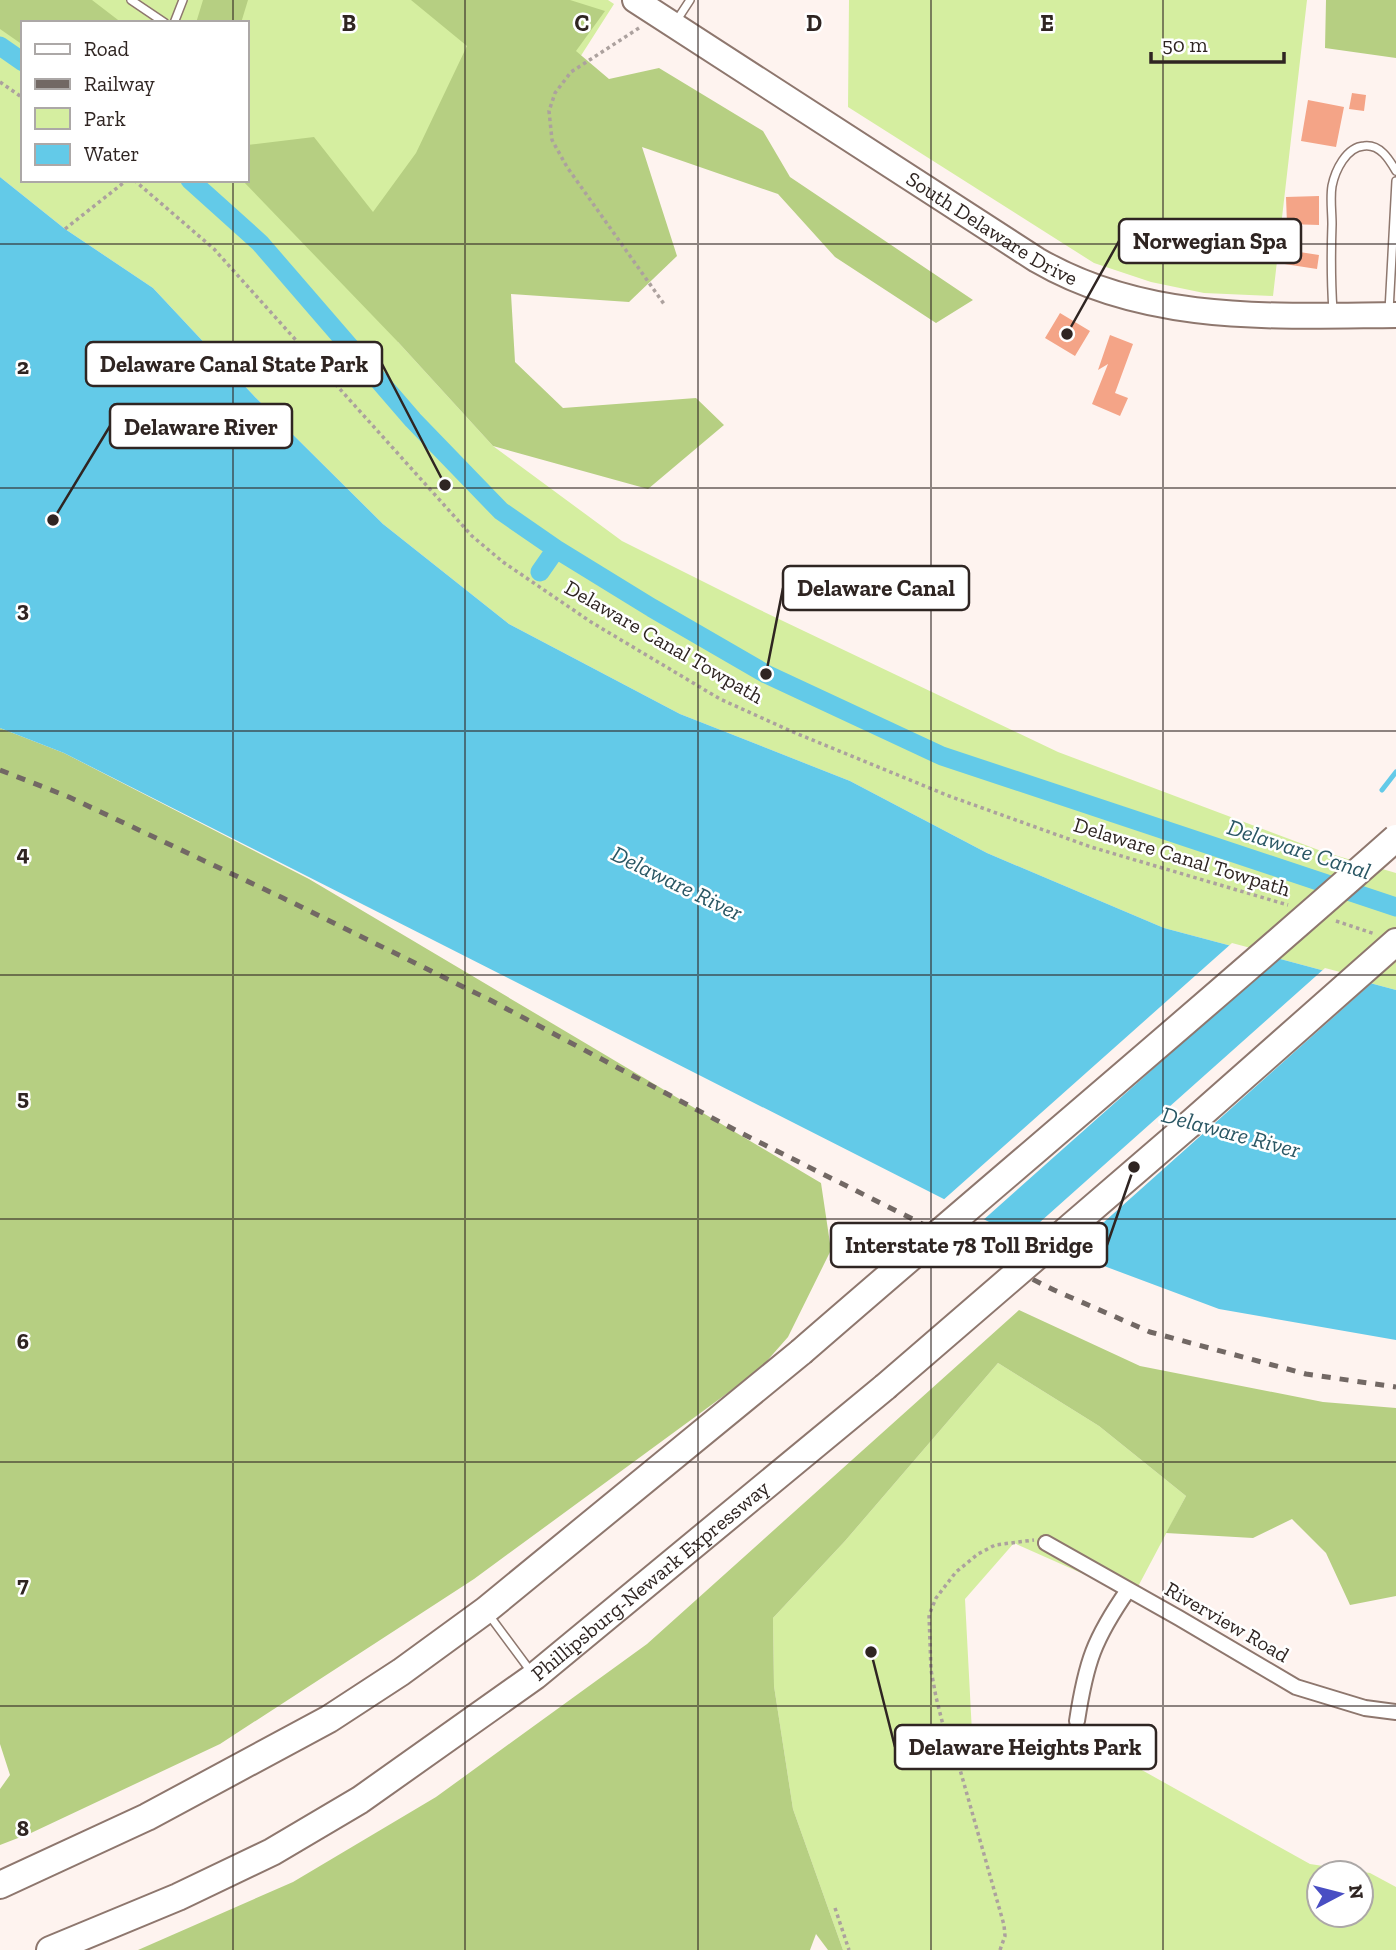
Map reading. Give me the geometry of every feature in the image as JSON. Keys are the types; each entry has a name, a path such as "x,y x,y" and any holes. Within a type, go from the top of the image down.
{"highway":[{"name":"South Delaware Drive","path":"635,0 1037,260 1082,283 1122,297 1193,311 1264,316 1393,315"},
{"path":"0,1885 148,1817 329,1719 401,1672 486,1610 801,1352 1278,943 1396,838"},
{"name":"Phillipsburg-Newark Expressway","path":"50,1950 178,1897 272,1852 360,1800 535,1676 885,1387 1190,1124 1390,939"}],"street":[{"name":"Riverview Road","path":"1046,1544 1296,1687 1365,1708 1396,1712"},
{"path":"1077,1721 1088,1660 1106,1621 1128,1590"}],"lane":[{"path":"131,0 162,21"},
{"path":"175,21 183,0"},
{"path":"666,20 690,0"},
{"path":"1333,316 1332,186 1339,167 1349,152 1363,145 1377,148 1389,158 1396,171"},
{"path":"1393,315 1396,181"},
{"path":"486,1610 535,1676"}],"path":[{"path":"664,304 567,167 552,140 548,111 555,93 571,72 666,20"},
{"path":"0,82 21,97"},
{"path":"65,229 124,182"},
{"name":"Delaware Canal Towpath","path":"136,182 214,249 472,536 503,562 592,622 720,699 949,796 1091,847 1296,908"},
{"path":"1333,920 1390,939"},
{"path":"1000,1950 1005,1936 1004,1925 971,1807 936,1697 931,1670 929,1615 936,1598 956,1572 978,1554 995,1545 1024,1540 1038,1540 1046,1544"},
{"path":"835,1908 849,1950"}],"green space":[{"path":"0,0 608,0 614,4 398,342 493,446 622,541 1058,752 1324,852 1396,873 1396,990 1164,928 987,853 850,781 680,714 509,624 383,524 255,397 153,288 65,229 0,177"},
{"path":"0,0 92,0 119,21 21,21 21,44 0,29"},
{"path":"203,0 248,0 242,21 197,21"},
{"path":"411,0 570,0 605,11 576,51 609,79 659,68 763,131 790,177 973,300 936,323 835,257 778,194 642,147 677,256 629,302 511,294 515,362 563,408 696,398 724,425 648,489 493,446 398,342 244,182 248,182 248,145 314,137 373,212 416,153 467,46"},
{"path":"849,0 1307,0 1273,296 1204,293 1151,282 1094,263 848,107"},
{"path":"1326,0 1396,0 1396,58 1325,48"},
{"path":"0,728 64,753 309,879 821,1183 831,1250 788,1337 759,1370 474,1579 220,1744 0,1845 0,1789 10,1775 0,1744"},
{"path":"1019,1310 1140,1366 1323,1402 1396,1408 1396,1596 1350,1605 1326,1553 1292,1519 1253,1538 1166,1533 1186,1496 1099,1426 998,1363 845,1541 773,1618 774,1686 793,1809 843,1950 828,1950 816,1934 810,1950 138,1950 293,1882 436,1797 647,1644"},
{"path":"998,1363 1099,1426 1186,1496 1133,1596 1014,1543 965,1599 973,1752 1106,1750 1305,1861 1305,1929 1375,1929 1375,1876 1396,1887 1396,1950 843,1950 793,1809 774,1686 773,1618 845,1541"}],"water":[{"path":"0,177 65,229 153,288 255,397 383,524 509,624 680,714 850,781 987,853 1164,928 1396,990 1396,1340 1219,1309 997,1226 64,753 0,728"}],"pier":[{"path":"1232,943 1280,956 981,1222 941,1202"},
{"path":"1325,968 1374,981 1066,1256 1021,1239"}],"building":[{"path":"1352,93 1366,95 1364,111 1349,109"},
{"path":"1308,100 1344,107 1336,147 1301,141"},
{"path":"1319,196 1319,225 1287,224 1286,197"},
{"path":"1280,249 1319,255 1317,269 1278,263"},
{"path":"1060,313 1090,331 1075,356 1045,338"},
{"path":"1110,335 1133,344 1115,393 1128,398 1120,416 1092,404 1108,364 1098,370"}],"waterway":[{"name":"Delaware Canal","path":"0,46 21,61"},
{"name":"Delaware Canal","path":"192,182 260,243 413,420 501,511 556,549 652,608 766,674 942,756 1396,907"},
{"path":"540,572 556,549"},
{"path":"1382,790 1396,772"}],"railway":[{"path":"0,770 69,797 492,1001 737,1131 1054,1290 1150,1332 1306,1374 1396,1387"}],"place":[{"name":"Norwegian Spa","path":"1067,334"},
{"name":"Delaware Canal State Park","path":"445,485"},
{"name":"Delaware River","path":"53,520"},
{"name":"Delaware Canal","path":"766,674"},
{"name":"Interstate 78 Toll Bridge","path":"1134,1167"},
{"name":"Delaware Heights Park","path":"871,1652"}]}
